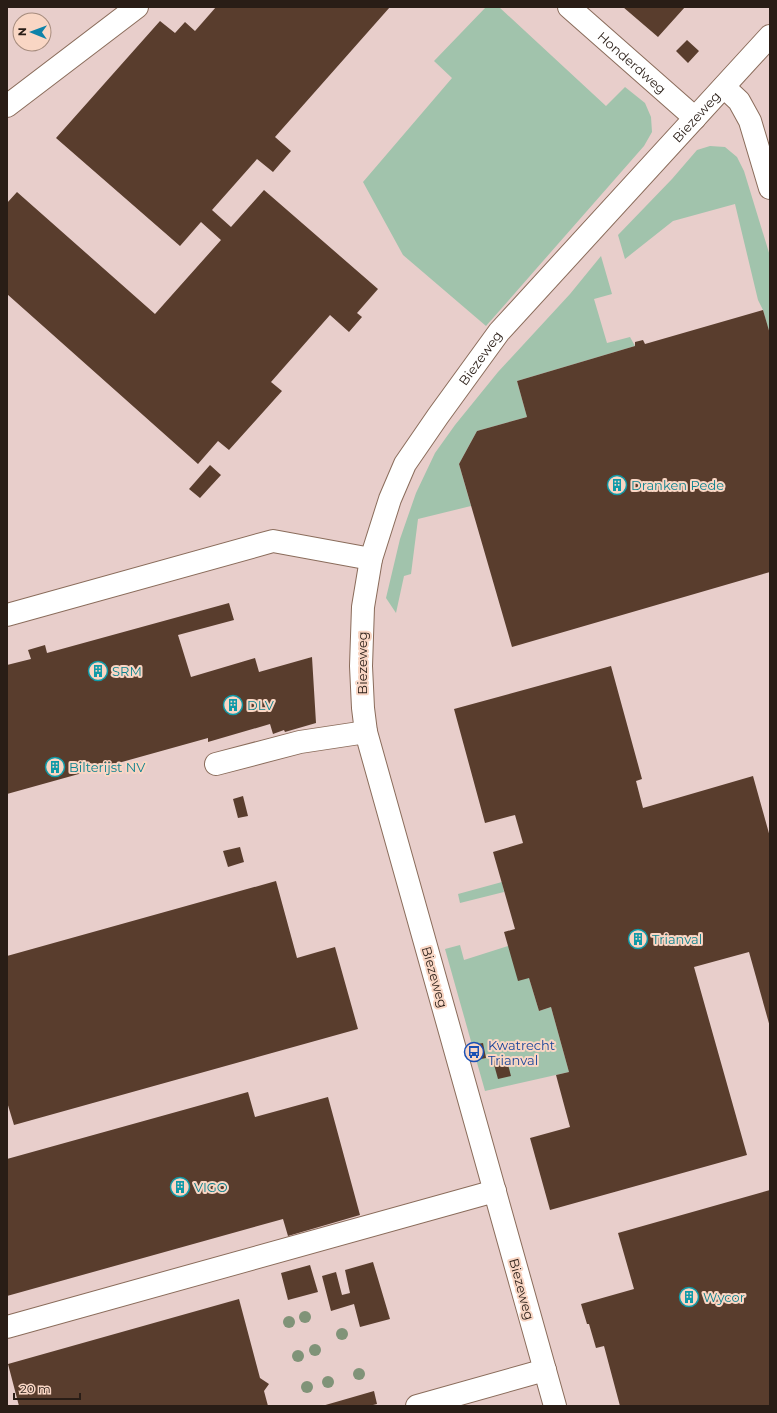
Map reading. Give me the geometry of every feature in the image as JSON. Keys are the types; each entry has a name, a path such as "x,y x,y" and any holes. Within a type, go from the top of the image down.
{"street":[{"path":"7,106 137,7"},
{"name":"Honderdweg","path":"568,7 695,118"},
{"name":"Biezeweg","path":"555,1406 366,732 361,666 363,607 371,559 390,499 405,464 438,416 499,332 770,36"},
{"path":"724,86 738,101 750,121 770,188"},
{"path":"7,615 273,541 371,559"},
{"path":"216,764 300,742 366,732"},
{"path":"7,1327 495,1191"},
{"path":"417,1406 545,1370"}],"shaded area":[{"path":"7,7 770,7 770,1406 7,1406"}],"green space":[{"path":"486,7 499,7 606,106 625,87 645,103 651,117 652,132 644,146 486,326 403,255 363,182 452,78 434,61"},
{"path":"710,146 725,147 737,157 744,171 770,256 770,335 763,310 758,300 735,204 673,221 625,259 618,235 672,179 697,150"},
{"path":"601,256 612,294 594,299 607,343 630,337 635,346 517,381 527,417 477,431 459,464 471,506 418,519 411,574 404,576 396,613 386,598 400,539 416,493 435,453 455,425 498,372 570,294"},
{"path":"502,882 504,892 460,903 458,894"},
{"path":"460,945 464,960 508,946 529,978 539,1011 551,1007 569,1072 485,1091 445,949"}],"building":[{"path":"216,7 390,7 275,137 291,151 273,172 257,159 212,210 231,227 264,190 378,289 357,313 362,317 349,332 330,315 271,382 282,391 229,450 218,441 198,464 7,294 7,203 17,192 155,314 221,240 201,222 180,246 56,138 160,21 175,33 185,22 195,31"},
{"path":"623,7 685,7 658,37"},
{"path":"687,40 699,51 688,63 676,51"},
{"name":"Dranken Pede","path":"763,310 770,334 770,572 512,647 459,464 477,431 527,417 517,381 635,346 635,342 643,340 645,344"},
{"path":"210,465 221,475 200,498 189,489"},
{"path":"229,603 234,620 178,635 191,677 255,658 259,672 312,657 316,723 273,734 270,724 208,742 208,738 7,794 7,665 31,659 28,650 45,645 47,653"},
{"name":"Trianval","path":"611,666 642,779 636,781 643,808 753,776 770,837 770,1027 749,952 694,967 747,1155 550,1210 530,1138 570,1127 556,1075 569,1072 551,1007 539,1011 529,978 518,981 504,932 515,929 493,852 523,843 515,815 485,823 454,709"},
{"path":"243,796 248,816 238,818 233,799"},
{"path":"240,847 244,862 228,867 223,851"},
{"path":"276,881 297,958 335,947 358,1029 14,1125 7,1102 7,956"},
{"path":"483,1043 486,1058 481,1059 477,1044"},
{"path":"506,1057 511,1076 498,1079 493,1061"},
{"name":"VIGO","path":"248,1092 255,1117 328,1097 360,1215 288,1236 283,1219 7,1296 7,1159"},
{"name":"Wycor","path":"770,1190 770,1406 620,1406 604,1346 596,1348 581,1304 634,1289 618,1233"},
{"path":"373,1262 390,1319 360,1327 354,1304 331,1311 322,1276 336,1272 342,1295 350,1293 345,1270"},
{"path":"310,1265 318,1292 288,1300 281,1273"},
{"path":"239,1299 260,1378 269,1384 264,1391 268,1406 19,1406 8,1364"},
{"path":"374,1391 377,1404 369,1406 322,1406"}],"place":[{"name":"Dranken Pede","path":"617,485"},
{"name":"SRM","path":"98,671"},
{"name":"DLV","path":"233,705"},
{"name":"Bilterijst NV","path":"55,767"},
{"name":"Trianval","path":"638,939"},
{"name":"Kwatrecht Trianval","path":"474,1052"},
{"name":"VIGO","path":"180,1187"},
{"name":"Wycor","path":"689,1297"}]}
